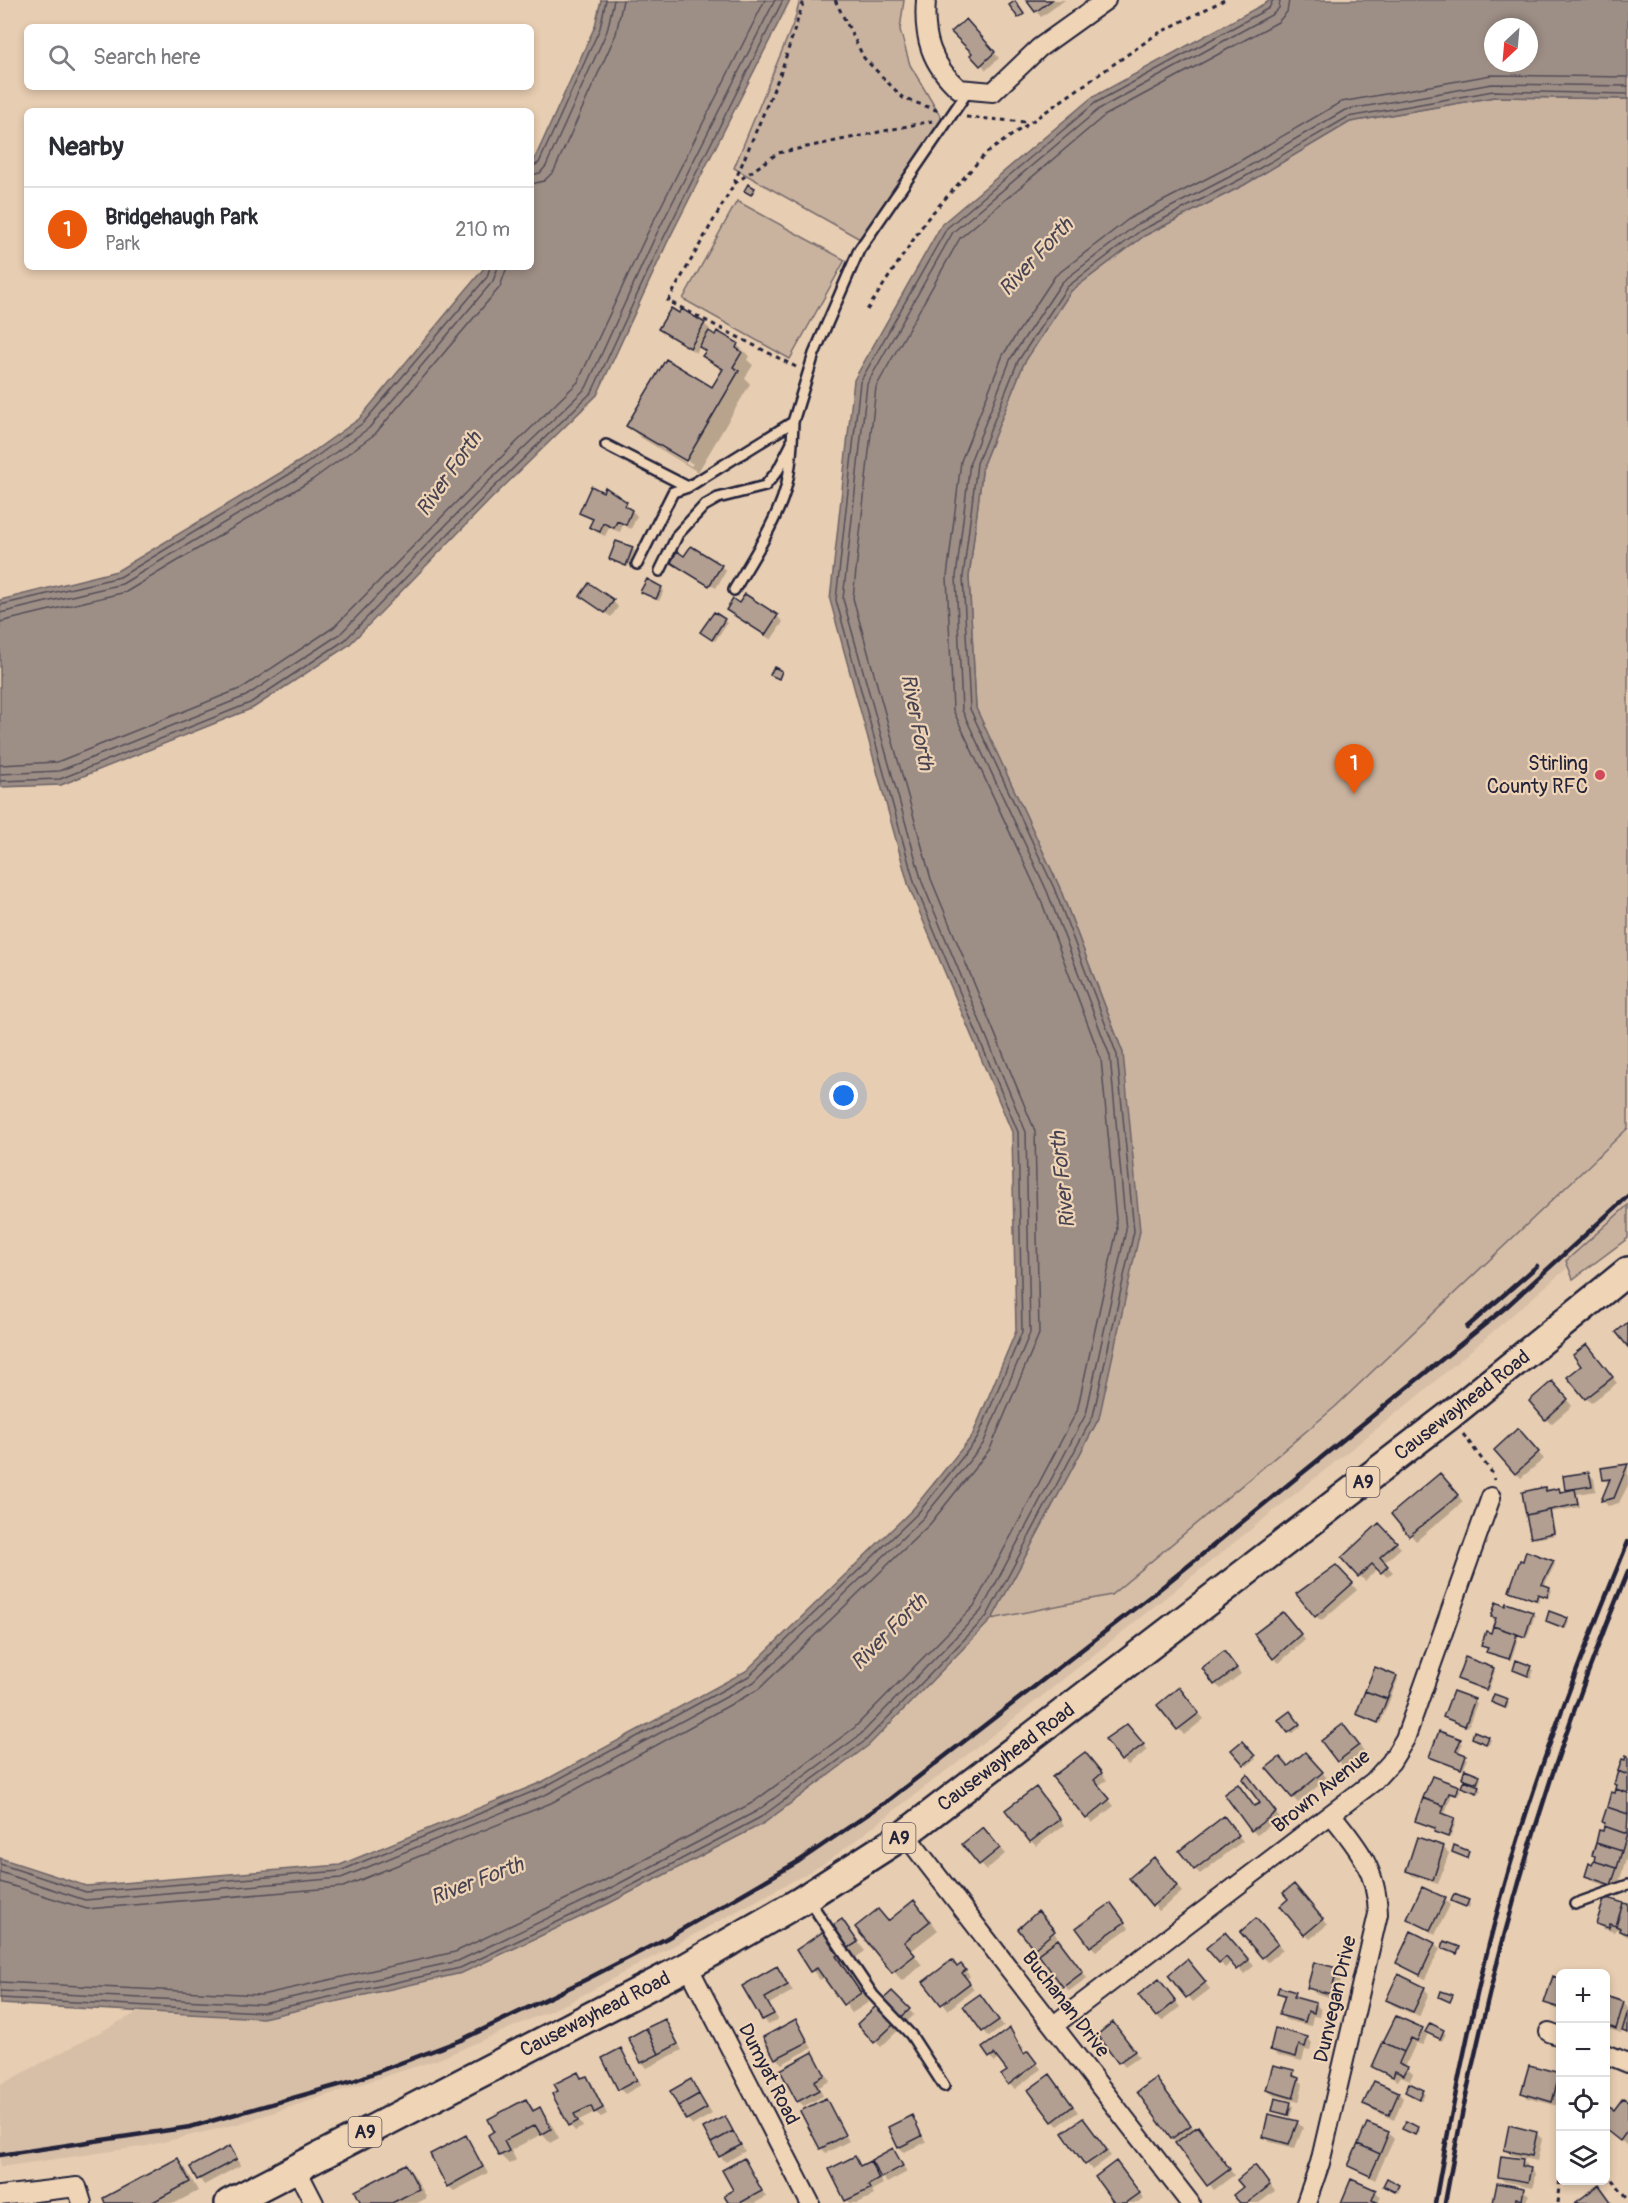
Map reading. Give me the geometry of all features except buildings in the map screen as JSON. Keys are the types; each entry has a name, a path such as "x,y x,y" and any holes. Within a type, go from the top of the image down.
{"main road":[{"name":"Causewayhead Road","path":"230,2203 688,1966 806,1897 905,1834 1449,1416 1628,1271"}],"street":[{"path":"926,0 924,28 937,65 959,89 993,92 1039,48 1106,0"},
{"name":"Brown Avenue","path":"1054,2025 1373,1782 1391,1762 1405,1739 1491,1497"},
{"name":"Dunvegan Drive","path":"1306,2203 1320,2163 1378,1914 1377,1892 1370,1869 1331,1814"},
{"name":"Buchanan Drive","path":"905,1834 1190,2203"},
{"name":"Dumyat Road","path":"688,1966 810,2203"},
{"path":"1610,2056 1628,2062"},
{"path":"296,2168 314,2203"},
{"path":"0,2196 77,2187 82,2203"}],"lane":[{"path":"734,590 760,547 782,499 792,443 793,422 814,354 859,250 968,91"},
{"path":"637,564 673,492 688,487 793,422"},
{"path":"660,571 678,534 704,506 718,498 765,486 778,470 792,443"},
{"path":"606,445 688,487"},
{"path":"1575,1904 1628,1885"},
{"path":"806,1897 873,1995 911,2036 944,2086"}],"path":[{"path":"804,0 781,72 734,184 668,301 808,374"},
{"path":"835,0 864,58 903,98 951,116 1027,123"},
{"path":"867,310 927,219 985,154 1157,34 1224,0"},
{"path":"734,184 778,153 951,116"},
{"path":"1449,1416 1493,1474 1495,1488 1491,1497"},
{"path":"1610,2178 1628,2198"},
{"path":"1557,2203 1559,2185"}],"shaded area":[{"path":"800,0 904,0 900,30 910,65 945,124 860,239 734,168 795,19"},
{"path":"1494,97 1628,99 1628,1128 1335,1407 1111,1595 992,1619 1099,1418 1123,1053 1059,886 976,709 969,577 983,464 1024,363 1071,291 1144,236 1244,185 1350,122"},
{"path":"737,201 845,260 790,359 683,299"},
{"path":"1628,1128 1628,1216 1419,1395 1007,1724 826,1863 570,2002 439,2059 241,2123 147,2146 0,2167 0,2085 136,2013 263,2018 462,1973 608,1904 764,1823 869,1745 992,1619 1111,1595 1335,1407"},
{"path":"1628,1205 1628,1238 1573,1279 1566,1261"}],"water":[{"name":"River Forth","path":"601,0 790,0 667,243 597,395 491,499 349,645 253,708 61,785 0,787 0,600 117,571 300,461 359,419 483,270 534,270 534,160 595,26"},
{"name":"River Forth","path":"1271,0 1628,0 1628,99 1494,97 1350,122 1244,185 1144,236 1071,291 1024,363 983,464 969,577 976,708 1059,886 1123,1053 1140,1231 1099,1418 992,1619 869,1745 764,1823 608,1904 462,1973 263,2018 0,2004 0,1858 86,1886 340,1865 542,1782 746,1671 913,1509 972,1436 1016,1331 1012,1132 909,887 830,600 854,380 942,224 1091,98"}],"railway":[{"path":"0,2155 190,2127 353,2081 461,2040 585,1980 667,1938 799,1861 886,1802 1161,1588 1505,1308 1628,1196"},
{"path":"1467,1327 1537,1266"},
{"path":"1435,2203 1468,2034 1510,1866 1564,1702 1628,1542"},
{"path":"1445,2203 1478,2041 1519,1882 1569,1726 1628,1571"}],"place":[{"name":"Stirling County RFC","path":"1600,775"},
{"name":"Bridgehaugh Park","path":"1354,794"}]}
